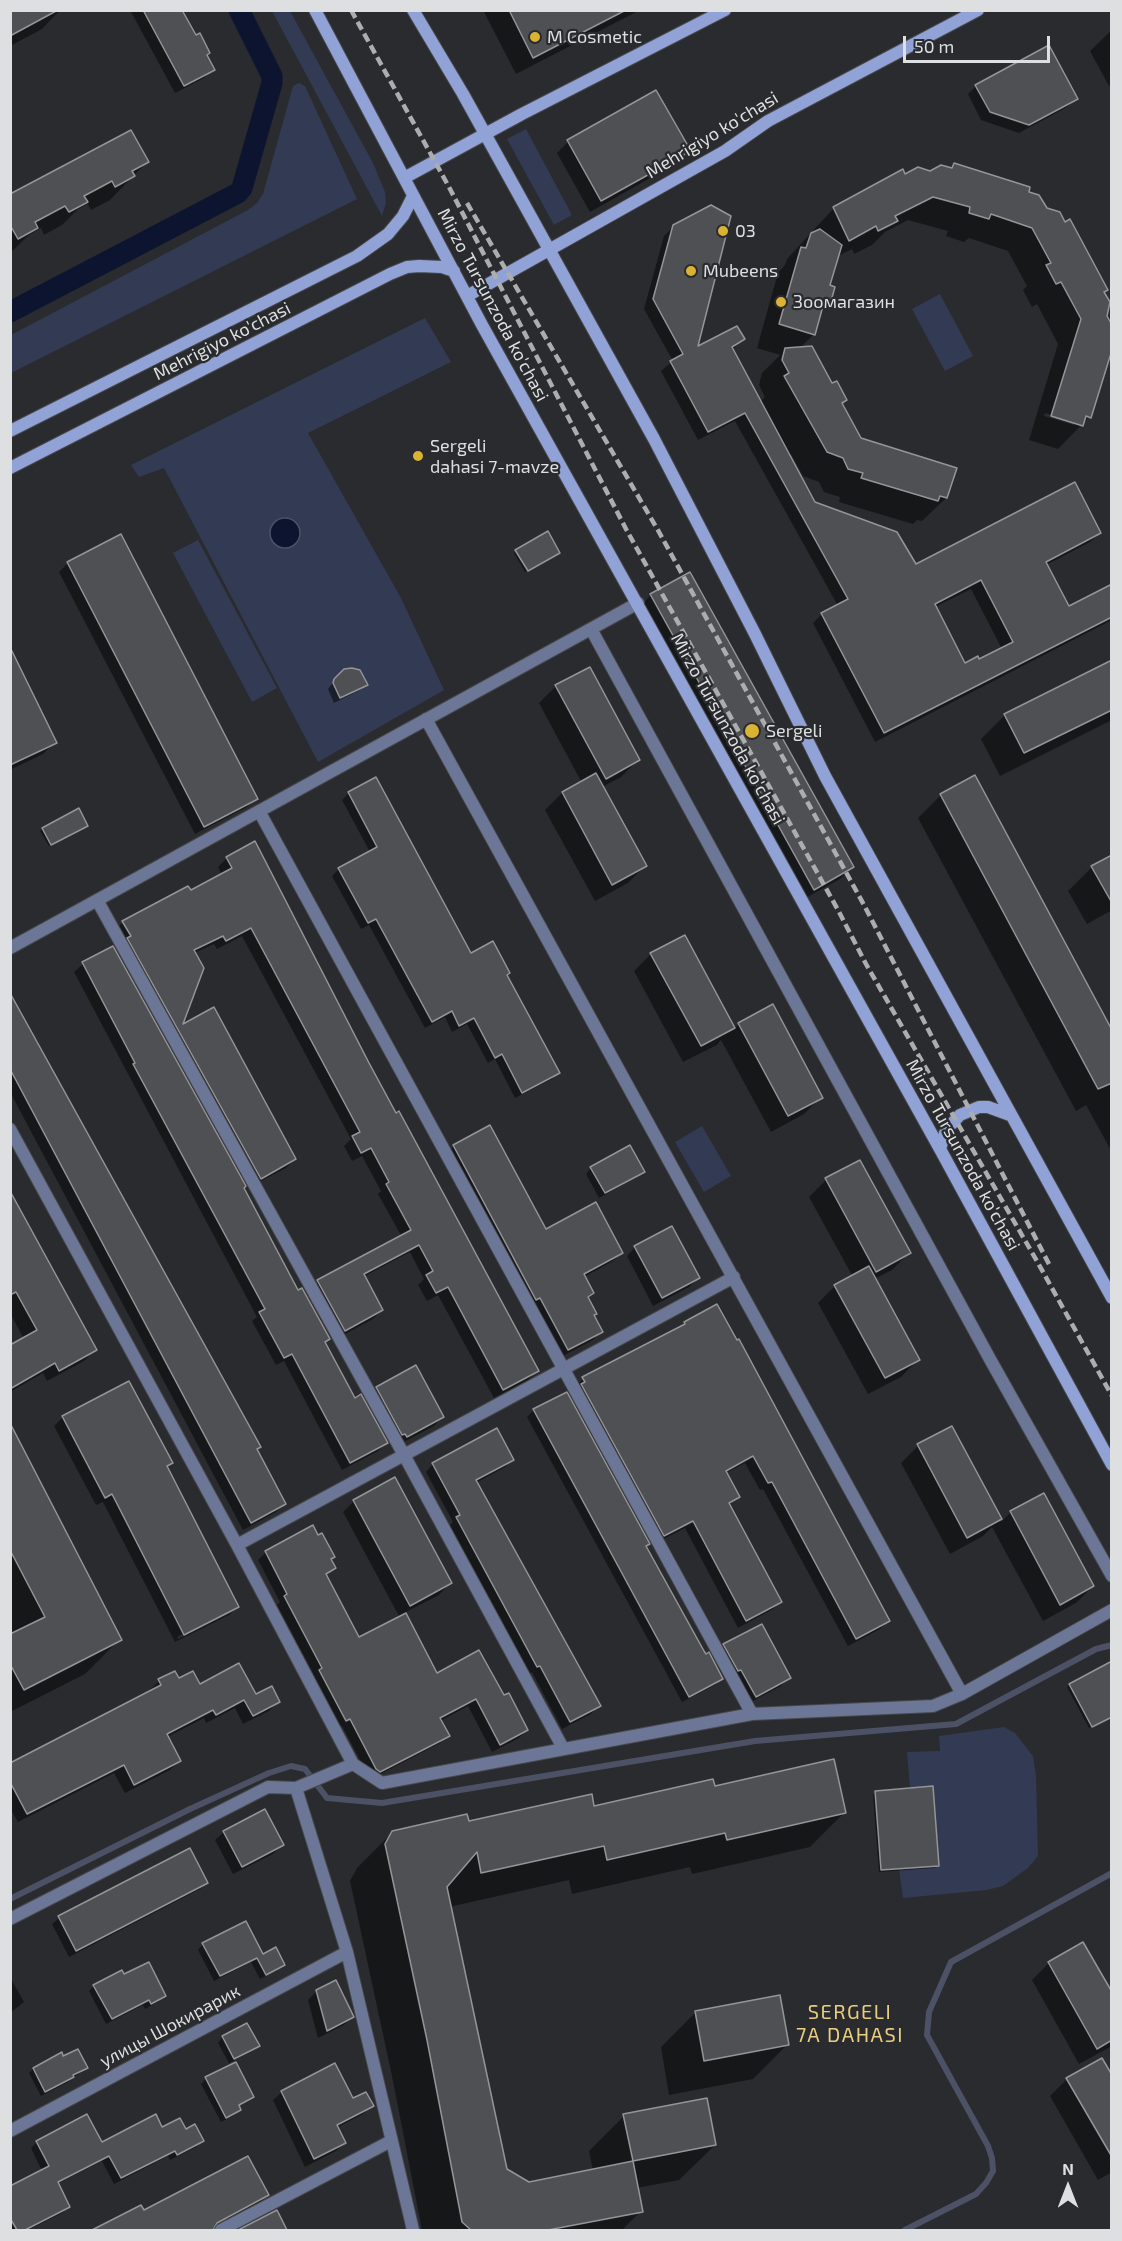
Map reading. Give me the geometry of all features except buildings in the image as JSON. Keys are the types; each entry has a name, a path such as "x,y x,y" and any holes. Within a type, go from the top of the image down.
{"main road":[{"name":"Mirzo Tursunzoda ko'chasi","path":"315,10 467,296 940,1149 1112,1465"},
{"path":"413,10 550,250 659,448 825,776 1112,1298"},
{"path":"404,178 725,10"},
{"name":"Mehrigiyo ko'chasi","path":"467,296 724,151 768,121 978,10"},
{"name":"Mehrigiyo ko'chasi","path":"10,431 357,256 388,234 403,216 413,196"},
{"name":"Mehrigiyo ko'chasi","path":"10,468 390,274 407,267 419,266 442,267 454,271"},
{"path":"940,1149 946,1130 960,1115 978,1107 988,1107 1010,1115"}],"street":[{"path":"10,948 638,603"},
{"path":"591,629 991,1361 1112,1576"},
{"path":"426,719 962,1694"},
{"path":"259,811 752,1714"},
{"path":"96,900 404,1455 563,1748"},
{"path":"10,1129 237,1545 353,1764 382,1783 752,1714 933,1706 962,1694 1112,1610"},
{"path":"237,1545 734,1277"},
{"path":"10,1919 268,1787 299,1786 353,1764"},
{"path":"299,1786 347,1952 413,2230"},
{"name":"улицы Шокирарик","path":"10,2131 347,1952"},
{"path":"221,2230 391,2141"}],"shaded area":[{"path":"272,11 290,11 373,163 385,192 386,203 382,216"},
{"path":"299,83 305,86 357,199 11,373 11,335 248,210 257,203 263,194 293,86"},
{"path":"526,129 572,215 554,225 507,139"},
{"path":"940,294 973,356 945,371 912,309"},
{"path":"425,318 451,362 308,433 401,598 444,690 318,762 164,468 139,477 131,465"},
{"path":"285,518 291,519 299,527 299,539 291,547 285,548 279,547 271,539 270,533 271,527 279,519"},
{"path":"198,540 277,688 252,702 173,553"},
{"path":"702,1126 731,1176 704,1192 675,1142"},
{"path":"1004,1727 1015,1733 1033,1756 1036,1775 1038,1856 1028,1868 1003,1886 987,1890 903,1898 899,1869 939,1865 933,1787 910,1788 907,1752 940,1751 939,1736"}],"waterway":[{"path":"10,312 238,193 242,188 272,83 272,76 239,10"},
{"path":"10,1899 190,1809 269,1773 291,1766 305,1769 327,1798 382,1803 755,1741 956,1724 1096,1649 1112,1645"},
{"path":"905,2230 976,2194 993,2171 988,2146 927,2035 929,2012 951,1962 1112,1873"}],"railway":[{"path":"351,10 449,187 626,529 866,964 1112,1396"},
{"path":"467,203 659,532 864,905 1051,1268"}],"place":[{"name":"M Cosmetic","path":"535,37"},
{"name":"03","path":"723,231"},
{"name":"Mubeens","path":"691,271"},
{"name":"Зоомагазин","path":"781,302"},
{"name":"Sergeli dahasi 7-mavze","path":"418,456"},
{"name":"Sergeli","path":"752,731"}],"district":[{"name":"SERGELI 7A DAHASI","path":"850,2024"}]}
